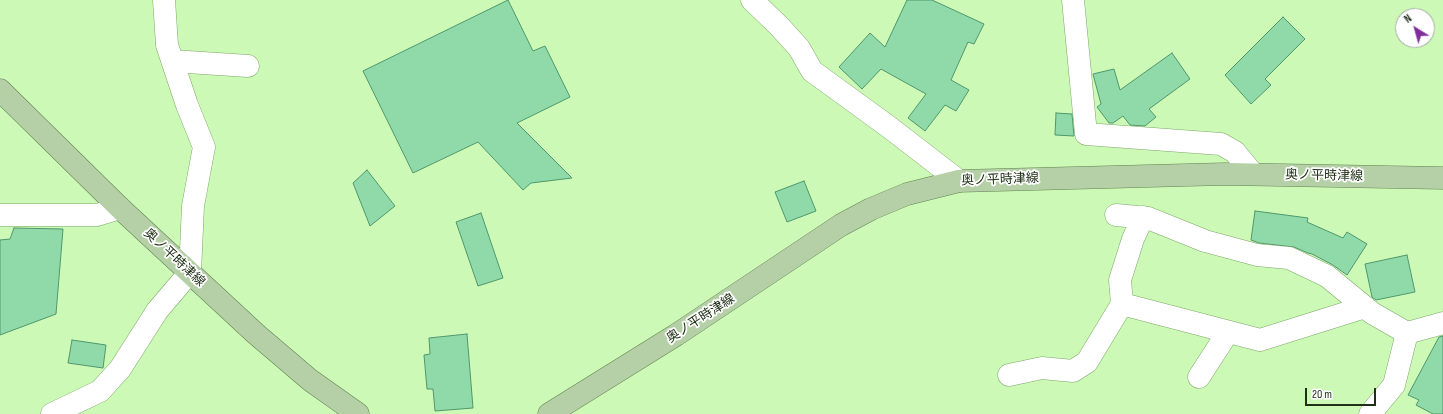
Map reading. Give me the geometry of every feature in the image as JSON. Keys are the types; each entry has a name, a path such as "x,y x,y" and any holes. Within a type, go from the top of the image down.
{"main road":[{"name":"奥ノ平時津線","path":"0,90 120,208 256,334 310,380 358,414"},
{"name":"奥ノ平時津線","path":"549,414 676,335 842,225 871,209 908,194 959,181 1225,174 1443,178"}],"street":[{"path":"52,414 100,391 120,369 157,311 190,272 193,206 204,147 187,105 167,45 164,0"},
{"path":"752,0 799,48 812,71 889,127 959,181"},
{"path":"1073,0 1086,134 1221,144 1235,152 1253,174"},
{"path":"172,61 248,66"},
{"path":"0,214 97,215 120,208"},
{"path":"1116,215 1148,218 1205,241 1257,256 1290,258 1327,276 1372,313 1407,333 1443,323"},
{"path":"1009,375 1042,368 1072,371 1087,362 1122,304 1120,280 1133,239 1143,217"},
{"path":"1122,304 1260,340 1365,307"},
{"path":"1199,377 1228,332"},
{"path":"1370,414 1394,385 1407,333"}],"building":[{"path":"508,0 533,51 545,46 570,97 517,123 572,178 531,183 523,190 478,142 413,173 363,71"},
{"path":"907,0 932,0 984,24 974,44 968,42 951,80 969,90 956,111 945,105 925,131 908,118 926,94 881,69 862,89 839,67 870,33 885,47"},
{"path":"1283,17 1305,39 1265,79 1271,85 1251,104 1225,75"},
{"path":"1172,53 1190,79 1149,109 1156,117 1145,126 1130,125 1123,116 1113,123 1109,123 1097,107 1101,104 1093,74 1114,69 1120,90"},
{"path":"1056,113 1072,114 1074,136 1055,135"},
{"path":"367,170 395,206 370,226 353,183"},
{"path":"804,181 816,211 787,222 775,192"},
{"path":"1255,211 1308,218 1307,222 1343,238 1347,232 1367,244 1347,275 1333,265 1294,247 1259,243 1251,240"},
{"path":"481,213 503,278 478,286 456,222"},
{"path":"14,228 63,229 56,314 0,335 0,240 10,239"},
{"path":"1407,255 1415,292 1376,300 1372,297 1365,264"},
{"path":"467,334 473,408 435,411 433,389 427,389 424,355 430,354 429,338"},
{"path":"1443,336 1443,414 1433,414 1416,405 1419,400 1408,395 1439,337"},
{"path":"72,340 106,345 103,368 68,363"}]}
